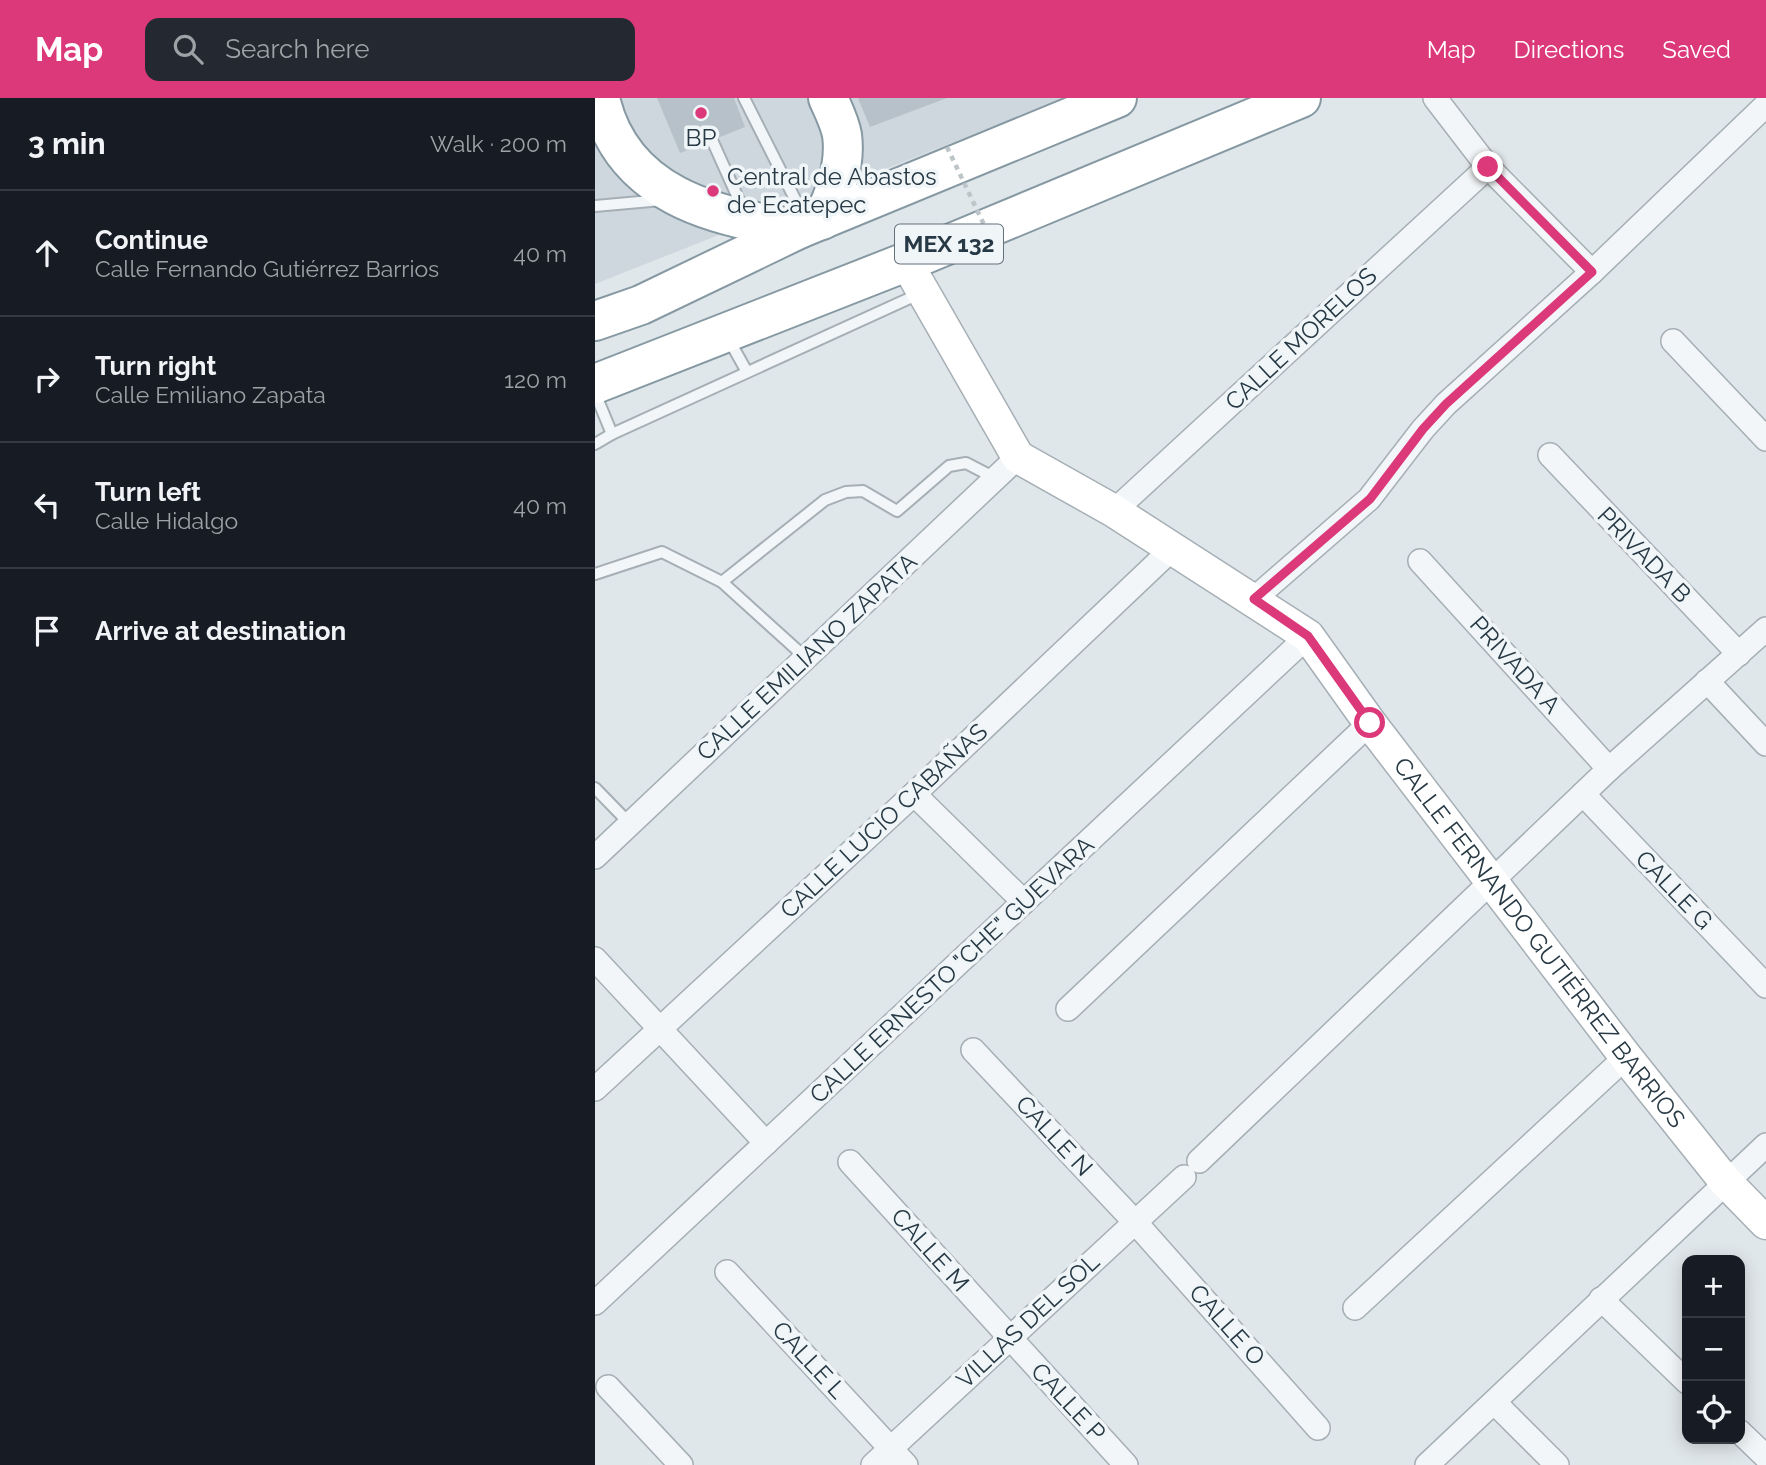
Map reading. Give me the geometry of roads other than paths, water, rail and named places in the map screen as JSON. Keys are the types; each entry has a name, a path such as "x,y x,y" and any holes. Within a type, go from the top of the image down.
{"highway":[{"path":"600,98 606,121 628,157 660,187 679,198 748,221 810,225 836,187 842,152 842,133 828,98"},
{"name":"MEX 132","path":"595,321 641,305 810,225 1117,98"},
{"name":"MEX 132","path":"595,384 725,333 915,277 1301,98"}],"street":[{"path":"1436,98 1488,167 1592,272"},
{"path":"1254,599 1370,499 1423,429 1446,404 1592,272 1766,105"},
{"name":"CALLE MORELOS","path":"1114,511 1488,167"},
{"path":"915,277 1018,457"},
{"path":"1673,341 1766,439"},
{"name":"PRIVADA B","path":"1550,455 1739,654"},
{"name":"CALLE FERNANDO GUTIÉRREZ BARRIOS","path":"1018,457 1114,511 1308,636 1370,723 1626,1057 1725,1181 1766,1223"},
{"name":"CALLE EMILIANO ZAPATA","path":"595,857 1018,457"},
{"name":"CALLE LUCIO CABAÑAS","path":"595,1089 914,794 1172,549"},
{"name":"PRIVADA A","path":"1420,561 1609,769"},
{"name":"VILLAS DEL SOL","path":"873,1465 898,1457 1010,1339 1609,769 1766,629"},
{"name":"CALLE ERNESTO \"CHE\" GUEVARA","path":"595,1303 1308,636"},
{"path":"1707,681 1766,744"},
{"path":"1067,1009 1370,723"},
{"path":"914,794 1024,902"},
{"name":"CALLE G","path":"1583,794 1766,986"},
{"path":"595,959 766,1143"},
{"name":"CALLE N","path":"974,1050 1135,1222"},
{"path":"1355,1308 1626,1057"},
{"path":"1427,1465 1766,1145"},
{"name":"CALLE M","path":"850,1162 1010,1339"},
{"name":"CALLE O","path":"1135,1222 1318,1428"},
{"name":"CALLE L","path":"727,1272 898,1457"},
{"path":"1601,1299 1686,1381"},
{"name":"CALLE P","path":"1010,1339 1126,1465"},
{"path":"608,1387 681,1465"},
{"path":"1495,1403 1556,1465"},
{"path":"1745,1437 1766,1457"}],"lane":[{"path":"744,98 810,225"},
{"path":"712,141 748,221"},
{"path":"595,206 679,198"},
{"path":"595,444 747,372 915,277"},
{"path":"725,333 747,372"},
{"path":"595,393 612,434"},
{"path":"722,582 825,500 846,492 863,491 897,511 949,466 966,463 995,478"},
{"path":"595,574 662,552 722,582 806,658"},
{"path":"595,788 630,824"}],"place":[{"name":"BP","path":"701,113"},
{"name":"Central de Abastos de Ecatepec","path":"713,191"}]}
